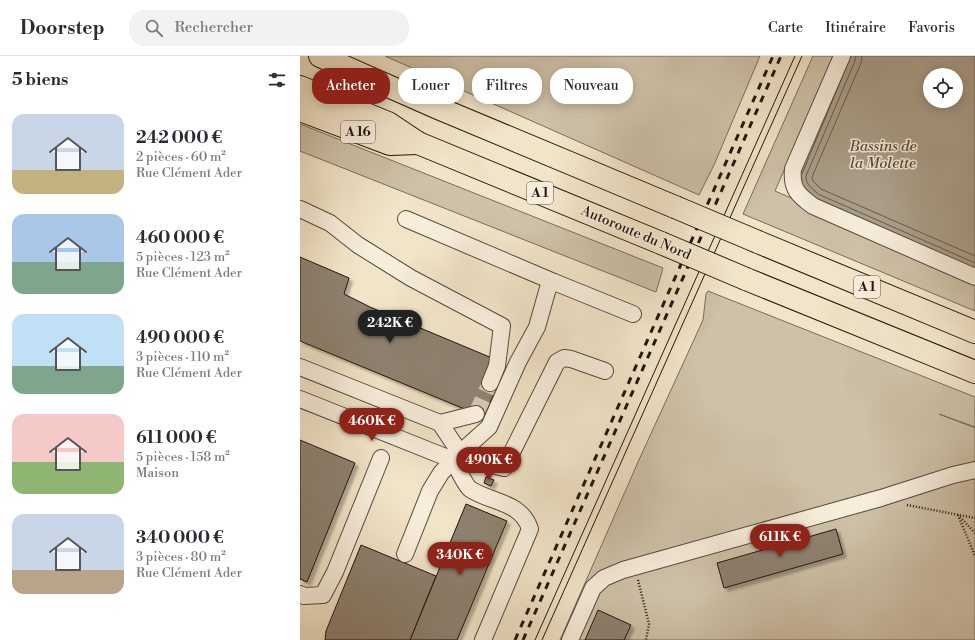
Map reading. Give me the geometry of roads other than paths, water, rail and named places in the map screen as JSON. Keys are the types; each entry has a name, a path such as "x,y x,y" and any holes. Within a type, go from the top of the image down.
{"highway":[{"name":"A 1","path":"320,56 438,108 975,332"},
{"name":"Autoroute du Nord","path":"300,87 388,123 418,143 975,372"},
{"name":"A 16","path":"300,110 390,144 418,143"}],"street":[{"path":"842,56 793,169 792,179 794,189 802,198 813,206 975,277"},
{"path":"300,209 330,223 358,245 411,278 502,326 497,366 490,383"},
{"path":"406,219 633,314"},
{"path":"405,554 430,491 441,473 457,456 489,427 518,362 537,327 548,288 554,282"},
{"path":"300,399 457,456 504,468 557,362 564,358 571,359 605,370"},
{"path":"300,367 440,423 476,414"},
{"path":"440,423 457,456 469,488 517,510 523,516 530,529 482,640"},
{"path":"300,594 304,596 323,595 335,572 380,458"},
{"path":"570,640 593,588 604,578 623,570 881,498 953,475 975,470"}],"water":[{"name":"Bassins de la Molette","path":"848,56 975,56 975,273 813,202 801,190 797,174"}],"tunnel":[{"path":"476,414 490,383"}],"tram line":[{"path":"535,640 795,56"},
{"path":"542,640 802,56"}],"railway":[{"path":"515,640 773,56"},
{"path":"523,640 781,56"}]}
